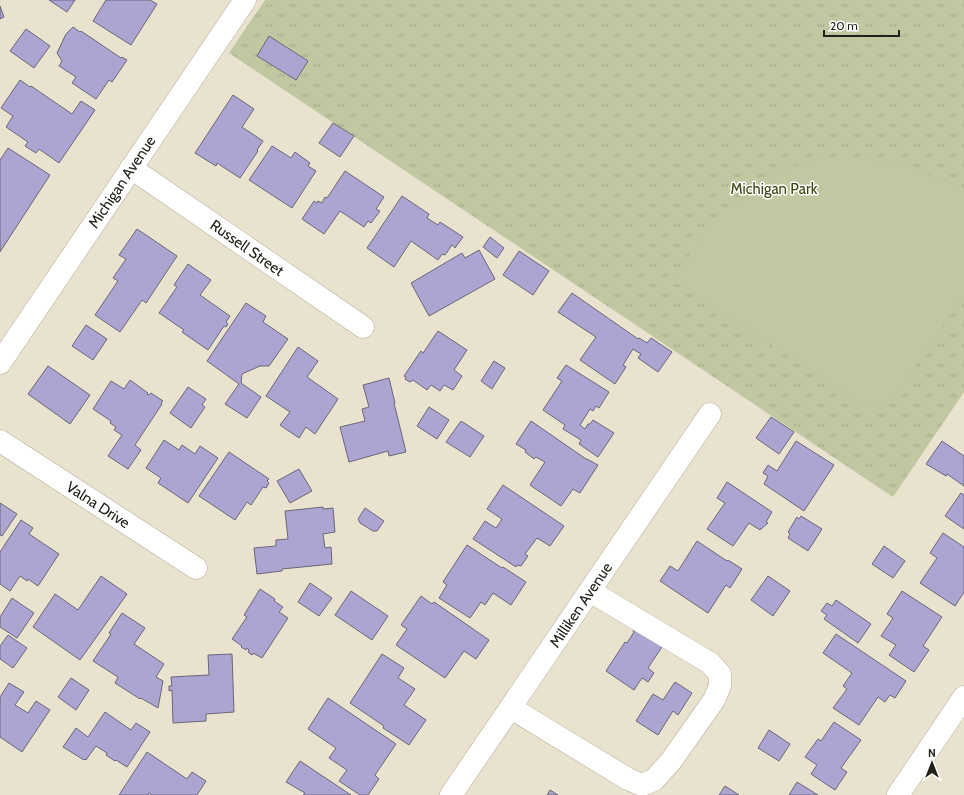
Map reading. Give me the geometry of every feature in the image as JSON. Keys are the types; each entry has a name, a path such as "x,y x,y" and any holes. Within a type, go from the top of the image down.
{"street":[{"name":"Michigan Avenue","path":"0,364 6,339 131,168 245,0"},
{"name":"Russell Street","path":"131,168 363,328"},
{"name":"Milliken Avenue","path":"451,795 710,414"},
{"name":"Valna Drive","path":"0,441 196,568"},
{"path":"511,708 628,779 642,784 654,780 671,761 714,700 720,686 720,674 710,663 590,591"},
{"path":"898,795 964,697"}],"green space":[{"name":"Michigan Park","path":"265,0 964,0 964,392 893,497 229,53"},
{"path":"818,158 864,158 912,168 964,188 964,296 889,403 868,408 669,278 704,239 741,202 777,173"}],"building":[{"path":"49,0 75,0 67,12"},
{"path":"106,0 150,0 157,4 131,45 93,21"},
{"path":"0,6 4,17 0,19"},
{"path":"73,27 121,58 122,57 127,60 112,82 109,80 96,99 72,83 76,77 59,66 62,61 57,53 66,34"},
{"path":"26,29 50,46 34,68 10,51"},
{"path":"269,36 308,61 296,80 257,56"},
{"path":"20,80 72,114 81,101 95,110 59,163 39,149 36,153 25,146 28,142 6,127 13,116 1,108"},
{"path":"233,95 254,109 242,127 263,141 240,178 217,163 216,166 195,153"},
{"path":"333,123 354,136 340,157 319,143"},
{"path":"272,146 291,158 295,152 310,163 308,166 316,171 292,208 249,180"},
{"path":"8,148 50,175 0,252 0,160"},
{"path":"345,171 384,197 376,209 380,211 371,223 368,221 364,227 340,211 324,234 302,219 314,201 317,203 318,201 322,203 325,197 327,198"},
{"path":"402,196 429,214 427,218 438,225 440,222 463,237 455,248 452,245 445,255 442,254 438,260 411,241 394,267 367,248"},
{"path":"137,229 177,256 146,303 142,300 120,332 95,315 118,281 113,278 126,259 119,255"},
{"path":"490,237 504,248 497,258 483,247"},
{"path":"479,250 495,279 429,316 411,283 462,253 465,258"},
{"path":"519,251 549,271 533,295 503,275"},
{"path":"188,264 211,280 200,295 230,316 226,322 228,324 226,327 224,326 208,350 182,332 184,330 159,313 177,287 174,285"},
{"path":"572,293 638,339 639,338 647,343 651,338 672,352 658,372 638,358 641,354 633,349 623,365 626,367 615,384 580,360 596,337 558,312"},
{"path":"246,303 266,316 263,322 288,339 269,366 260,366 242,374 241,383 261,397 247,418 225,404 239,384 207,361"},
{"path":"86,325 107,339 93,360 72,346"},
{"path":"438,331 467,350 454,370 462,376 453,390 444,385 440,391 431,385 427,390 413,380 410,382 405,379 406,377 404,376 421,351 423,353"},
{"path":"298,347 318,361 307,377 338,399 315,434 306,427 299,438 280,425 290,412 266,396"},
{"path":"494,361 505,368 492,389 481,381"},
{"path":"566,365 609,392 599,408 596,406 593,411 590,409 580,425 585,429 593,420 614,433 598,457 579,444 581,440 563,429 565,425 543,410 562,381 557,378"},
{"path":"48,366 90,395 70,424 28,394"},
{"path":"389,378 406,452 389,456 388,451 349,462 340,427 365,421 362,409 369,407 363,385"},
{"path":"130,380 148,393 147,394 149,395 151,393 163,401 135,445 141,450 128,469 108,456 122,435 114,430 116,427 110,423 111,421 93,409 111,381 124,389"},
{"path":"188,387 206,399 202,405 205,407 191,428 170,413"},
{"path":"429,407 449,420 437,439 417,426"},
{"path":"771,417 794,432 779,454 756,438"},
{"path":"461,421 484,436 470,457 446,442"},
{"path":"531,421 586,459 598,465 580,493 573,489 561,506 530,485 545,462 536,457 534,459 525,452 526,450 516,444"},
{"path":"164,440 179,450 182,445 195,454 200,446 218,458 188,503 158,483 161,478 146,468"},
{"path":"796,441 834,465 804,511 764,484 768,476 763,473 768,465 777,471"},
{"path":"942,441 964,456 964,486 947,474 946,476 926,464"},
{"path":"229,452 269,479 267,481 269,483 266,488 263,487 251,505 247,502 235,520 199,496"},
{"path":"299,469 312,491 290,503 277,481"},
{"path":"727,482 772,512 766,522 768,523 760,530 749,523 733,546 707,529 725,503 717,498"},
{"path":"503,485 564,526 550,546 537,538 525,554 528,556 521,566 517,565 516,567 473,539 485,521 496,528 502,519 487,509"},
{"path":"961,493 964,495 964,529 945,516"},
{"path":"0,503 17,514 2,536 0,535"},
{"path":"323,507 323,509 333,508 335,532 323,534 325,548 331,547 332,564 282,569 282,571 257,574 254,548 276,546 276,540 288,539 285,511"},
{"path":"365,508 384,521 377,531 373,531 360,523 358,519"},
{"path":"801,516 822,529 808,551 788,538 790,534 788,532 797,517 799,519"},
{"path":"21,520 33,528 29,534 59,554 38,586 28,579 27,581 20,576 10,591 0,584 0,552"},
{"path":"943,533 964,547 964,592 955,606 920,583 937,558 930,553"},
{"path":"697,541 742,569 730,588 726,585 708,613 660,581 670,566 678,571"},
{"path":"467,545 526,582 511,605 493,593 485,605 481,602 470,618 439,598 447,585 443,582"},
{"path":"884,546 905,561 893,578 872,564"},
{"path":"101,576 127,594 80,660 33,627 55,594 78,610"},
{"path":"768,576 790,591 773,616 751,600"},
{"path":"310,583 332,598 319,616 298,602"},
{"path":"260,589 275,599 274,601 283,607 279,612 288,618 262,658 253,653 252,655 248,652 249,650 247,648 246,650 232,639 247,617 244,615"},
{"path":"351,591 388,616 372,640 335,615"},
{"path":"902,591 942,617 923,646 929,650 914,672 889,655 896,645 881,636 893,618 887,614"},
{"path":"421,596 432,604 434,602 489,640 476,659 464,651 445,678 396,645 407,629 401,625"},
{"path":"12,598 34,613 17,638 0,627 0,617"},
{"path":"836,600 871,624 858,643 824,619 827,615 821,611 827,603 832,606"},
{"path":"122,613 145,628 134,644 164,664 156,677 163,681 158,708 141,698 140,699 115,683 118,677 93,661 111,634 109,633"},
{"path":"634,628 662,647 648,668 654,673 648,682 642,678 634,690 606,671 625,642 627,643 634,632"},
{"path":"836,634 906,681 895,698 890,695 885,702 878,697 859,725 833,708 847,689 843,686 852,673 823,653"},
{"path":"8,635 27,648 13,668 0,659 0,646"},
{"path":"232,654 234,712 206,714 206,721 173,723 172,690 169,691 169,686 172,686 171,677 209,675 208,655"},
{"path":"382,654 404,668 398,678 415,689 404,705 426,720 409,745 383,728 384,726 350,703"},
{"path":"71,678 89,690 76,710 58,697"},
{"path":"675,682 692,693 678,715 673,711 658,735 636,721 653,694 663,700"},
{"path":"9,683 24,692 15,705 28,713 36,701 50,710 22,752 0,737 0,697"},
{"path":"328,698 396,744 375,775 379,779 368,795 360,795 339,781 347,770 329,758 336,748 308,729"},
{"path":"105,712 131,730 136,723 150,732 127,767 106,755 107,753 96,746 86,760 63,747 76,728 88,737"},
{"path":"834,722 861,740 841,768 847,772 835,790 811,774 817,765 805,757 818,739 821,741"},
{"path":"769,730 790,744 779,761 758,748"},
{"path":"147,752 187,779 192,772 206,781 197,795 152,795 149,793 148,795 119,795"},
{"path":"300,761 351,795 303,795 305,793 286,782"},
{"path":"797,782 818,795 789,795"},
{"path":"725,786 739,795 719,795"},
{"path":"550,790 558,795 547,795"}]}
